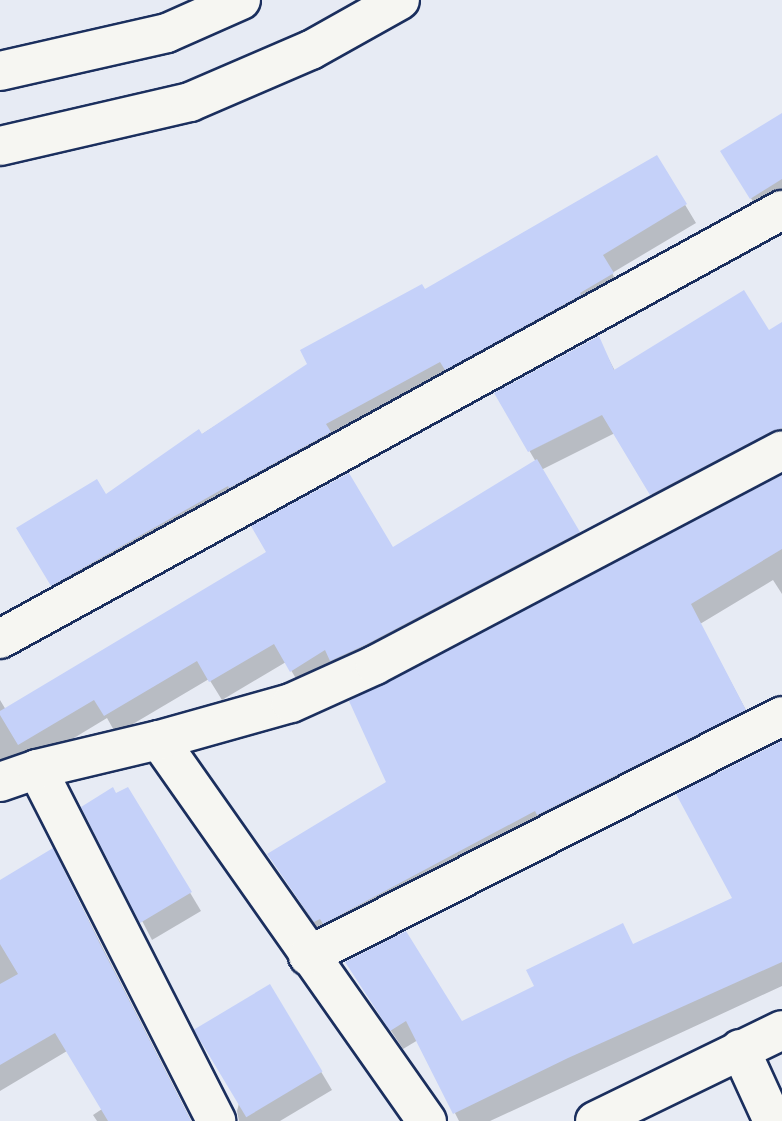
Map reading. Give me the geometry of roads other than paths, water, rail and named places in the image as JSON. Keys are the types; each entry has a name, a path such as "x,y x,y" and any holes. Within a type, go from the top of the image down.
{"street":[{"path":"0,71 167,33 241,0"},
{"path":"0,146 190,102 311,50 400,0"},
{"path":"0,639 782,210"},
{"path":"0,782 37,769 159,740 291,702 375,665 782,450"},
{"path":"309,956 782,716"},
{"path":"159,740 427,1121"},
{"path":"37,769 216,1121"},
{"path":"595,1121 782,1030"},
{"path":"740,1049 773,1121"}]}
